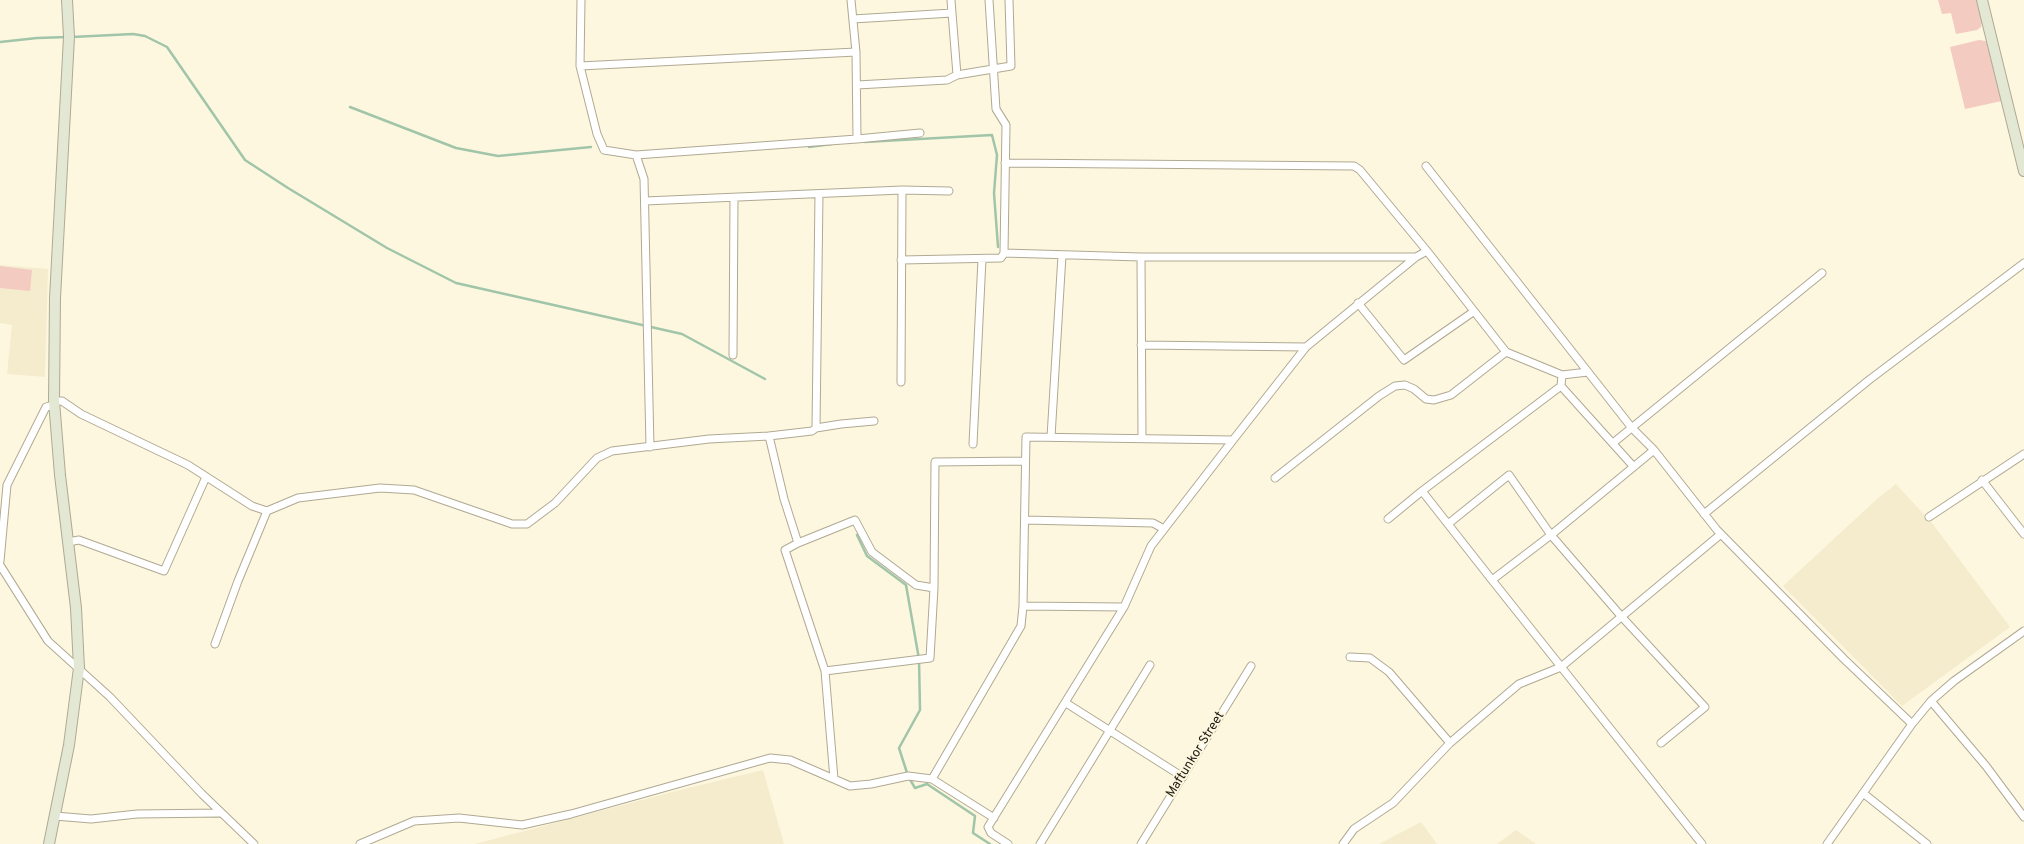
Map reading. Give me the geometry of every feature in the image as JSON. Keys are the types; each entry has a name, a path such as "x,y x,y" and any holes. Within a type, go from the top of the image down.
{"main road":[{"path":"49,844 69,745 79,668 76,608 60,475 54,403 55,298 69,36 67,0"},
{"path":"1982,0 2024,171"}],"street":[{"path":"581,0 580,66 597,134 604,150 636,154 857,139 920,133"},
{"path":"851,0 856,52 857,139"},
{"path":"951,0 957,76"},
{"path":"901,260 1001,258 1004,253 1006,125 996,109 989,0"},
{"path":"857,85 947,80 957,76 1012,65 1010,0"},
{"path":"853,19 952,12"},
{"path":"580,66 856,52"},
{"path":"636,154 644,179 650,447"},
{"path":"1005,163 1349,165 1360,170 1427,251 1473,312 1506,352 1562,375 1588,372"},
{"path":"1426,166 1632,428 1654,450 1721,534 1844,659 1912,724"},
{"path":"645,201 902,190 949,191"},
{"path":"901,382 902,190"},
{"path":"816,428 819,194"},
{"path":"733,355 734,198"},
{"path":"1008,844 991,833 988,827 1124,607 1151,546 1306,347 1358,303 1416,257 1427,251"},
{"path":"1004,253 1141,257 1416,257"},
{"path":"1051,437 1062,255"},
{"path":"1141,257 1142,438"},
{"path":"973,444 982,259"},
{"path":"1704,514 1869,380 2024,263"},
{"path":"1613,443 1822,273"},
{"path":"1358,303 1404,360 1473,312"},
{"path":"1141,345 1306,347"},
{"path":"1275,478 1379,396 1395,386 1405,385 1414,389 1426,399 1434,400 1451,395 1506,352"},
{"path":"1562,375 1561,386 1633,466"},
{"path":"1388,519 1422,491 1561,386"},
{"path":"0,561 7,485 46,407 62,401 81,414 188,465 252,506 268,511 298,498 387,489 414,490 512,524 527,524 555,503 597,458 612,451 709,439 769,436 812,431 816,428 874,421"},
{"path":"769,436 784,499 798,543"},
{"path":"932,780 1021,626 1026,520 1026,437 1233,440"},
{"path":"1492,580 1551,535 1654,450"},
{"path":"1928,517 1982,480 2024,454"},
{"path":"825,671 930,658 934,588 935,462 1025,461"},
{"path":"1448,524 1509,475 1551,535 1621,616 1705,707 1661,743"},
{"path":"68,542 79,540 164,571 206,477"},
{"path":"1982,480 2024,534"},
{"path":"1422,491 1702,844"},
{"path":"215,644 238,581 268,511"},
{"path":"834,780 825,671 785,550 798,543 855,520 872,552 916,585 934,588"},
{"path":"1026,520 1153,523 1164,529"},
{"path":"1343,844 1354,829 1392,803 1450,743 1520,684 1561,667 1721,534"},
{"path":"0,565 48,640 110,697 220,813 254,844"},
{"path":"1023,606 1124,607"},
{"path":"1827,844 1912,724 1931,701 1954,681 2024,631"},
{"path":"1350,657 1370,658 1389,672 1450,743"},
{"path":"1040,844 1150,665"},
{"name":"Maftunkor Street","path":"1141,844 1251,666"},
{"path":"1931,701 1986,766 2024,817"},
{"path":"1066,702 1183,777"},
{"path":"360,844 414,821 458,818 522,825 571,814 770,758 790,760 850,786 871,784 908,776 932,780 994,818"},
{"path":"1863,793 1927,844"},
{"path":"55,816 92,819 137,814 220,813"}],"shaded area":[{"path":"1938,0 1976,0 1982,22 1981,27 1977,30 1956,34 1951,13 1942,14"},
{"path":"1979,40 1986,41 2002,101 1965,109 1950,47"},
{"path":"0,265 48,269 45,377 7,374 12,325 0,323"},
{"path":"0,266 32,270 30,291 0,288"},
{"path":"1896,484 1932,523 2010,627 1902,706 1783,586 1877,499"},
{"path":"763,770 784,844 475,844 676,791"},
{"path":"1421,822 1437,844 1379,844"},
{"path":"1516,830 1536,844 1497,844"}],"waterway":[{"path":"72,37 133,34 145,36 167,47 245,160 387,248 456,283 682,334 765,379"},
{"path":"0,42 37,38 67,37"},
{"path":"350,107 456,148 498,156 591,147"},
{"path":"865,142 992,135 997,155 994,193 998,247"},
{"path":"809,147 832,144"},
{"path":"857,535 867,556 906,585 919,659 920,710 899,748 908,776 915,788 927,784 975,816 973,833 990,844"}]}
